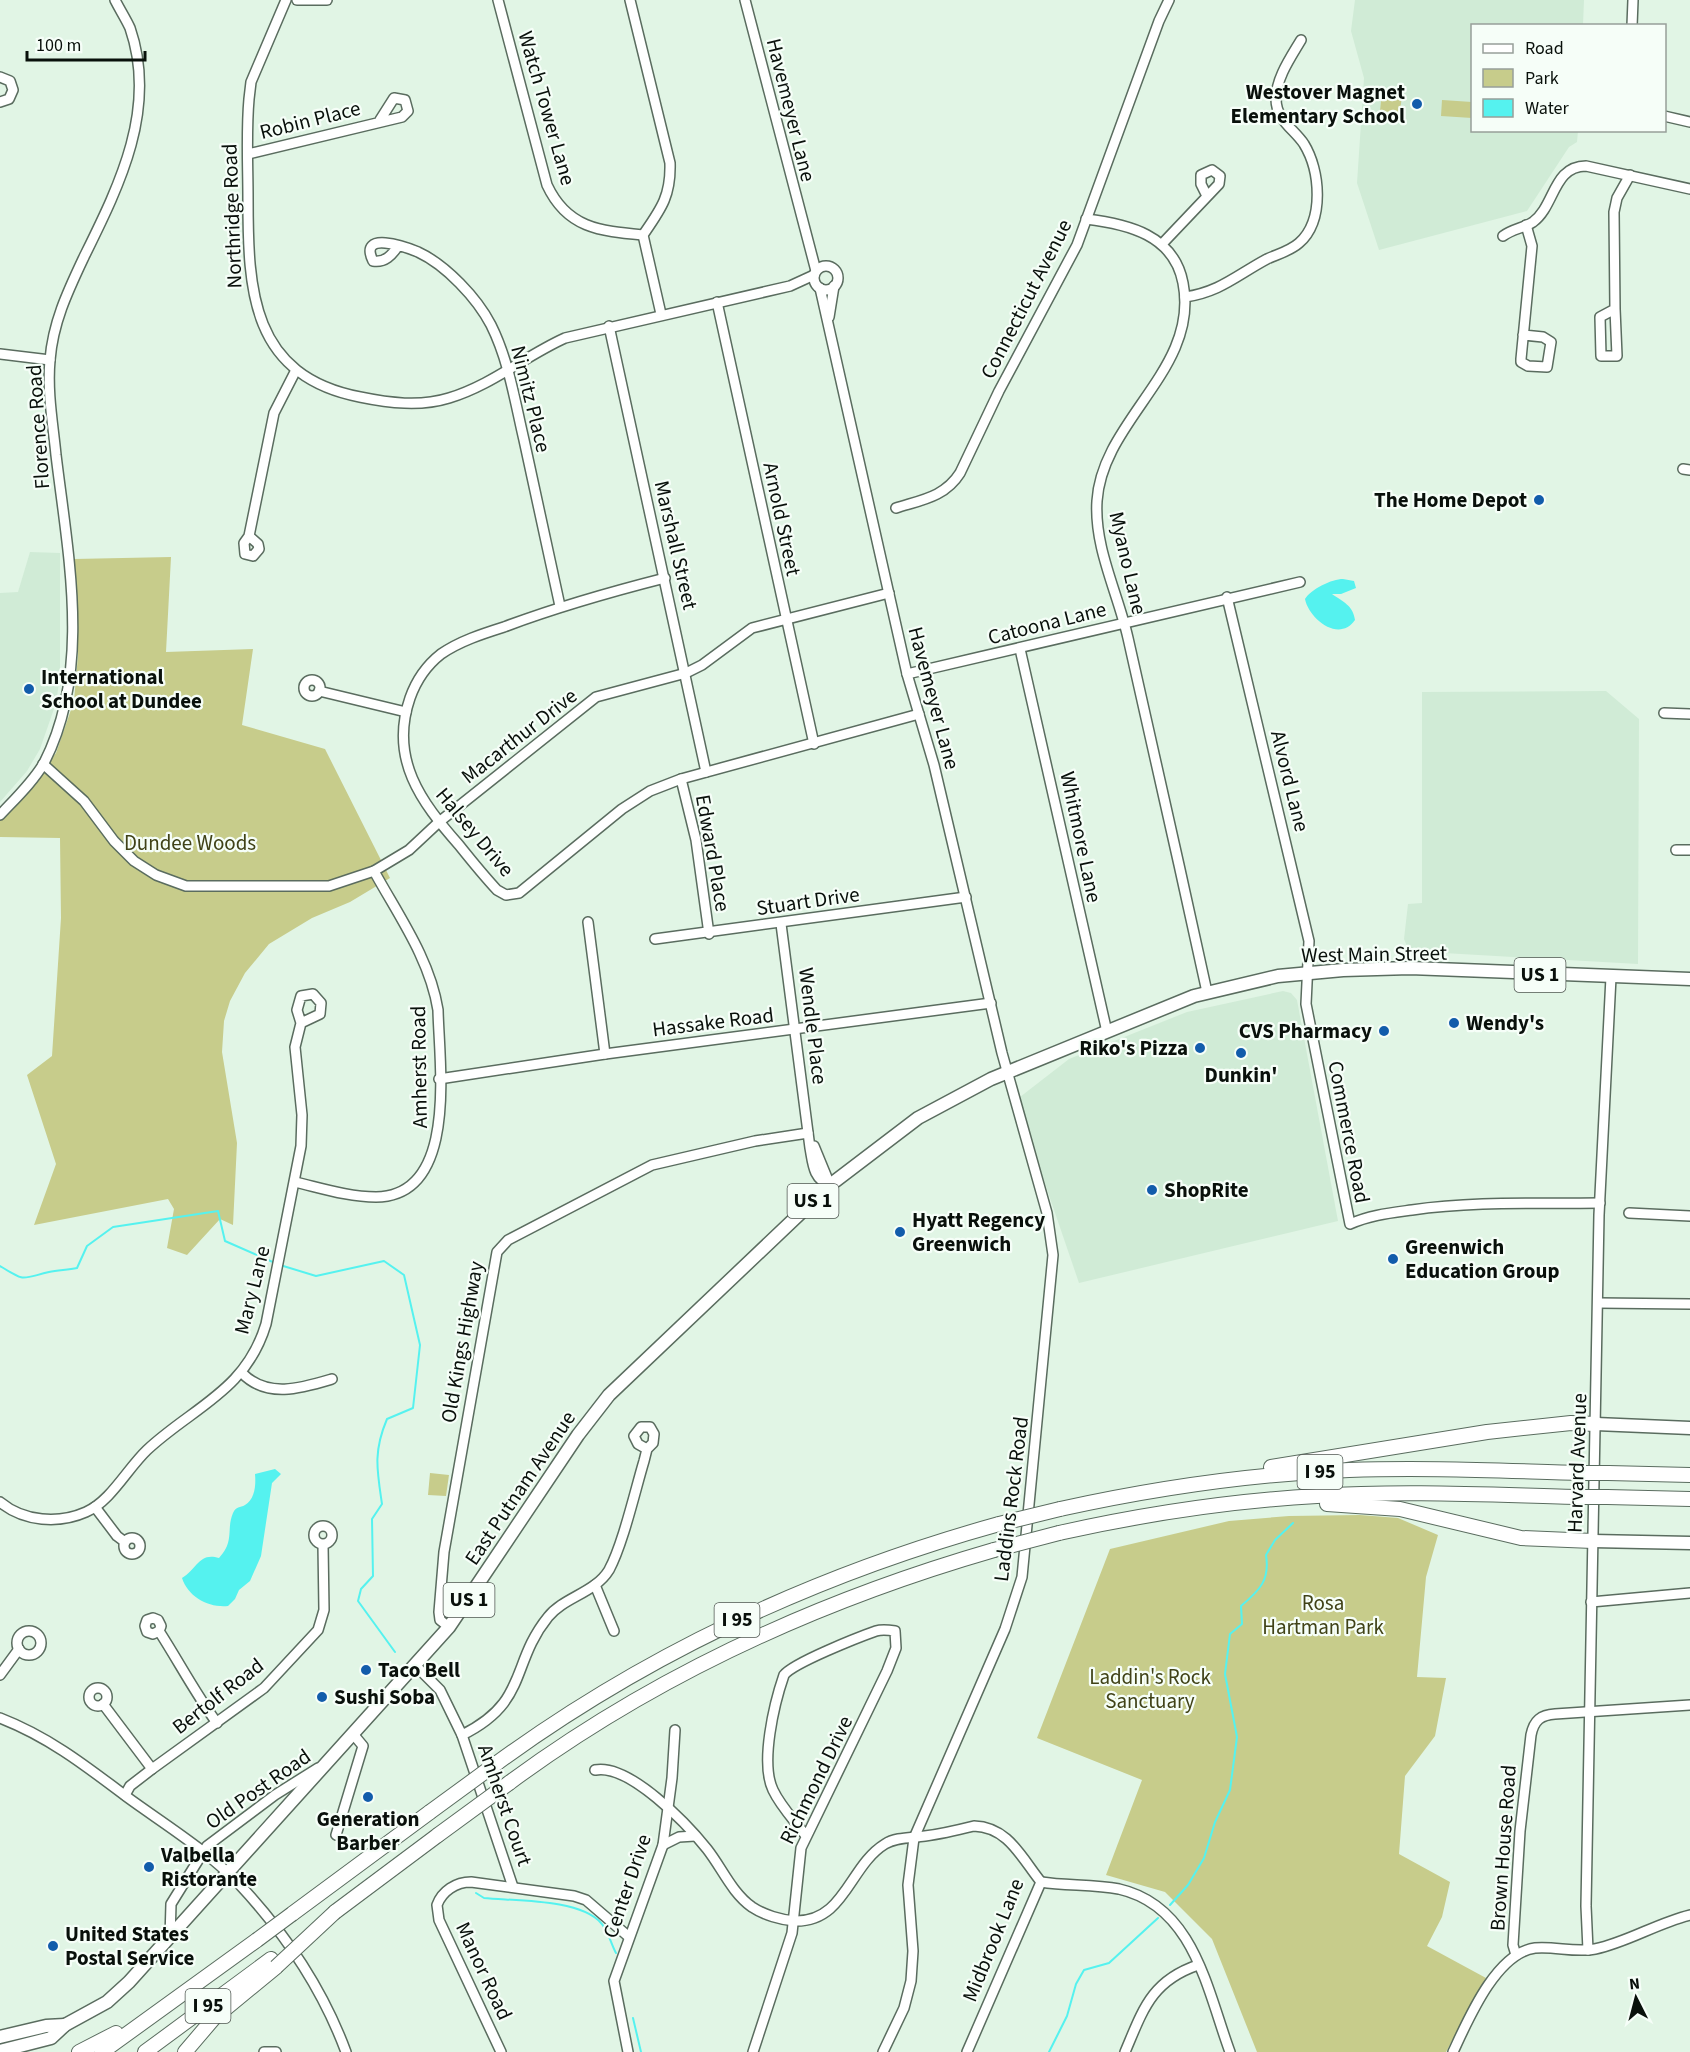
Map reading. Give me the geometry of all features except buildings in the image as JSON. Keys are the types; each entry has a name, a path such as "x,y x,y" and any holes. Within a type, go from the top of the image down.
{"highway":[{"path":"1178,1486 1249,1470 1487,1432 1596,1424"},
{"name":"I 95","path":"102,2052 190,1990 497,1763 610,1688 737,1620 861,1568 999,1524 1060,1509 1178,1486 1264,1476 1351,1470 1690,1475"},
{"name":"I 95","path":"145,2052 273,1963 335,1912 509,1783 615,1713 741,1645 872,1589 994,1550 1059,1533 1148,1515 1232,1503 1394,1493 1690,1499"},
{"path":"1232,1503 1383,1506 1521,1538 1593,1541"},
{"path":"185,2052 214,2018 273,1963"},
{"path":"79,2052 190,1990"}],"main road":[{"name":"West Main Street","path":"1071,1048 1208,992 1278,976 1342,970 1410,968 1690,979"},
{"name":"East Putnam Avenue","path":"0,2051 51,2038 65,2025 93,2011 116,1995 169,1941 227,1873 449,1627 571,1443 609,1395 830,1185 918,1118 1008,1072 1071,1048"},
{"path":"1596,1424 1690,1428"},
{"path":"1593,1541 1690,1543"},
{"name":"East Putnam Avenue","path":"0,2037 46,2026 65,2025"}],"street":[{"name":"Florence Road","path":"0,815 43,764 65,711 70,668 72,601 50,396 50,360 63,301 123,172 136,130 139,113 136,57 129,27 116,0"},
{"name":"Northridge Road","path":"286,0 251,82 247,121 251,290 267,333 296,370 321,386 345,394 401,404 448,399 499,378 540,349 565,338 790,286 818,287"},
{"path":"297,0 327,0"},
{"name":"Watch Tower Lane","path":"498,0 547,185 554,199 576,221 592,228 643,235"},
{"path":"630,0 670,163 670,184 665,202 643,235 661,314"},
{"name":"Havemeyer Lane","path":"745,0 815,273"},
{"name":"Connecticut Avenue","path":"896,508 941,494 952,486 1077,245 1159,21 1169,0"},
{"path":"1632,24 1633,0"},
{"path":"1185,297 1218,289 1267,259 1294,246 1311,227 1317,181 1311,157 1302,141 1281,117 1276,99 1290,58 1301,40"},
{"path":"0,77 10,81 13,90 9,99 0,102"},
{"path":"1666,116 1690,122"},
{"name":"Robin Place","path":"248,154 380,120"},
{"path":"1503,236 1526,225 1538,216 1569,170 1586,166 1690,189"},
{"path":"1615,309 1600,317 1601,356 1617,356 1614,212 1617,198 1630,175"},
{"path":"1162,244 1207,196"},
{"name":"Myano Lane","path":"1086,219 1140,230 1162,244 1179,271 1185,297 1181,333 1176,349 1114,445 1100,479 1097,526 1130,644 1208,992"},
{"path":"1523,335 1532,246 1526,225"},
{"name":"Havemeyer Lane","path":"804,228 830,267"},
{"name":"Nimitz Place","path":"398,246 427,257 471,297 492,327 508,371 560,606"},
{"path":"821,267 830,267 837,275 834,286 827,290 818,287 815,273 821,267"},
{"name":"Northridge Road","path":"790,286 815,273"},
{"name":"Havemeyer Lane","path":"829,332 834,286"},
{"name":"Havemeyer Lane","path":"818,287 907,674 966,897 1008,1072"},
{"name":"Arnold Street","path":"717,302 814,744"},
{"name":"Marshall Street","path":"609,326 706,772"},
{"path":"0,354 50,360"},
{"path":"249,536 274,413 296,370"},
{"name":"Halsey Drive","path":"665,579 560,606 461,642 440,655 424,671 406,712 405,745 409,771 417,791 439,822 498,890 511,895 527,887 638,796 681,779 919,714"},
{"name":"Catoona Lane","path":"907,674 1020,649 1227,597 1300,582"},
{"name":"Macarthur Drive","path":"43,764 84,801 114,841 134,861 156,875 186,886 329,886 374,871 409,850 439,822 596,697 686,673 702,665 752,628 889,593"},
{"name":"Alvord Lane","path":"1227,597 1308,934 1311,950 1308,974"},
{"name":"Whitmore Lane","path":"1020,649 1107,1032"},
{"path":"319,691 406,712"},
{"path":"1664,713 1690,714"},
{"name":"Edward Place","path":"681,779 696,840 709,934"},
{"path":"1676,850 1690,850"},
{"name":"Amherst Road","path":"295,1182 378,1197 401,1191 420,1178 431,1160 438,1138 438,1010 435,989 427,968 374,871"},
{"name":"Stuart Drive","path":"656,939 709,934 966,897"},
{"path":"588,922 605,1054"},
{"name":"Wendle Place","path":"781,924 808,1133 827,1172 830,1185"},
{"name":"Commerce Road","path":"1308,974 1306,1004 1350,1224 1366,1216 1459,1205 1525,1201 1600,1203"},
{"name":"Harvard Avenue","path":"1588,1950 1586,1906 1600,1203 1611,977"},
{"name":"Hassake Road","path":"439,1079 605,1054 991,1003"},
{"name":"Mary Lane","path":"1,1506 14,1512 49,1520 71,1517 95,1507 147,1450 223,1392 242,1373 262,1337 295,1182 302,1131 295,1047 301,1023"},
{"name":"Laddins Rock Road","path":"883,2052 904,2008 911,1981 913,1951 908,1885 914,1838 1010,1617 1025,1559 1053,1255 1047,1212 1008,1072"},
{"name":"Old Kings Highway","path":"449,1627 440,1620 439,1612 444,1552 497,1252 508,1240 652,1165 756,1141 808,1133"},
{"path":"1629,1213 1690,1216"},
{"path":"1598,1303 1690,1305"},
{"path":"242,1373 250,1382 282,1390 302,1388 332,1378"},
{"path":"462,1735 499,1712 519,1678 547,1617 595,1585 612,1562 647,1449"},
{"path":"95,1507 117,1536 125,1542"},
{"name":"Bertolf Road","path":"125,1795 130,1786 152,1769 264,1688 318,1630 324,1610 323,1545"},
{"path":"595,1585 614,1631"},
{"path":"1592,1602 1690,1593"},
{"name":"Richmond Drive","path":"753,2052 794,1921 798,1859 806,1836 887,1671 896,1648 895,1631 879,1630 802,1663 788,1670 784,1676 769,1748 768,1772 779,1801 806,1836"},
{"path":"159,1631 183,1668 190,1686 217,1723"},
{"path":"0,1675 19,1649"},
{"name":"Amherst Court","path":"416,1666 440,1690 462,1735 513,1887"},
{"path":"103,1704 152,1769"},
{"name":"Brown House Road","path":"1453,2052 1479,2002 1505,1964 1516,1955 1513,1945 1519,1839 1532,1728 1538,1719 1544,1715 1690,1706"},
{"path":"0,1718 37,1733 61,1747 227,1873 270,1922 311,1979 328,2008 346,2052"},
{"name":"Center Drive","path":"628,2052 614,1981 628,1936 663,1845 669,1809 675,1730"},
{"path":"336,1835 363,1746 353,1734"},
{"name":"Old Post Road","path":"169,1941 171,1904 201,1853 216,1838 267,1800 327,1762"},
{"path":"595,1770 605,1769 630,1779 669,1809 695,1836 744,1900 765,1914 794,1921"},
{"name":"Midbrook Lane","path":"794,1921 813,1919 827,1913 881,1847 892,1841 974,1826 987,1826 1006,1837 1041,1882 967,2052"},
{"path":"663,1845 679,1837 695,1836"},
{"name":"Manor Road","path":"501,2052 436,1912 443,1894 466,1882 513,1887"},
{"path":"1041,1882 1120,1890 1149,1901 1173,1919 1183,1931 1198,1965 1230,2052"},
{"path":"513,1887 586,1900 628,1936"},
{"path":"1516,1955 1538,1948 1588,1950 1610,1946 1690,1915"},
{"path":"1125,2052 1153,1992 1168,1978 1198,1965"},
{"path":"264,2052 276,2052"}],"shaded area":[{"name":"Westover Magnet Elementary School","path":"1355,0 1584,0 1583,24 1471,24 1471,132 1578,132 1577,142 1569,147 1527,211 1379,250 1357,183 1364,78 1351,31"},
{"name":"International School at Dundee","path":"30,552 60,553 60,676 56,703 40,749 27,771 0,802 0,593 18,592"},
{"path":"1606,691 1639,719 1638,964 1409,951 1404,939 1408,904 1422,903 1422,692"},
{"path":"1283,991 1291,993 1297,1000 1338,1221 1079,1283 1039,1166 1020,1097 1069,1059 1187,1012"}],"green space":[{"path":"1382,92 1402,94 1400,113 1380,111"},
{"path":"1442,100 1471,102 1471,118 1441,116"},
{"name":"Dundee Woods","path":"171,557 166,652 253,649 242,725 325,749 390,878 350,902 312,918 269,944 245,973 230,1001 224,1021 222,1052 237,1143 233,1225 220,1219 187,1255 167,1248 174,1209 168,1199 34,1225 56,1164 27,1075 52,1056 61,918 60,838 0,837 0,819 56,753 74,701 78,655 74,559"},
{"path":"430,1473 449,1475 446,1496 428,1495"},
{"path":"1360,1515 1398,1518 1438,1535 1426,1577 1417,1677 1446,1678 1435,1736 1405,1776 1399,1854 1450,1882 1442,1917 1427,1946 1486,1978 1446,2052 1257,2052 1212,1939 1165,1892 1106,1875 1142,1780 1037,1738 1110,1549 1229,1521 1289,1516"}],"water":[{"path":"1343,579 1354,581 1356,588 1341,594 1332,594 1350,607 1355,620 1348,627 1333,629 1312,614 1305,599 1322,585"},
{"path":"275,1469 281,1474 272,1483 261,1556 250,1581 239,1590 235,1599 228,1606 214,1605 200,1600 189,1591 182,1578 202,1559 219,1558 229,1541 234,1511 248,1502 253,1495 255,1474"}],"waterway":[{"path":"0,1266 23,1278 77,1268 87,1246 113,1227 218,1211 225,1241 275,1263"},
{"path":"280,1265 316,1276 384,1261 404,1275 420,1345 413,1408 387,1419 380,1441 377,1461 382,1504 372,1519 373,1576 361,1589 358,1601 395,1652"},
{"path":"1170,1905 1188,1885 1204,1858 1215,1822 1230,1790 1237,1737 1225,1674 1230,1634 1242,1624 1241,1606 1253,1595 1265,1578 1266,1555 1275,1540 1293,1523"},
{"path":"476,1893 484,1898 530,1901 578,1909 601,1923 616,1953"},
{"path":"1049,2052 1067,2016 1076,1984 1084,1970 1109,1963 1158,1918"},
{"path":"633,2018 641,2052"}],"place":[{"name":"Westover Magnet Elementary School","path":"1417,104"},
{"name":"The Home Depot","path":"1539,500"},
{"name":"International School at Dundee","path":"29,689"},
{"name":"Wendy's","path":"1454,1023"},
{"name":"CVS Pharmacy","path":"1384,1031"},
{"name":"Riko's Pizza","path":"1200,1048"},
{"name":"Dunkin'","path":"1241,1053"},
{"name":"ShopRite","path":"1152,1190"},
{"name":"Hyatt Regency Greenwich","path":"900,1232"},
{"name":"Greenwich Education Group","path":"1393,1259"},
{"name":"Taco Bell","path":"366,1670"},
{"name":"Sushi Soba","path":"322,1697"},
{"name":"Generation Barber","path":"368,1797"},
{"name":"Valbella Ristorante","path":"149,1867"},
{"name":"United States Postal Service","path":"53,1946"}],"park label":[{"name":"Rosa Hartman Park","path":"1323,1615"},
{"name":"Laddin's Rock Sanctuary","path":"1150,1689"}]}
